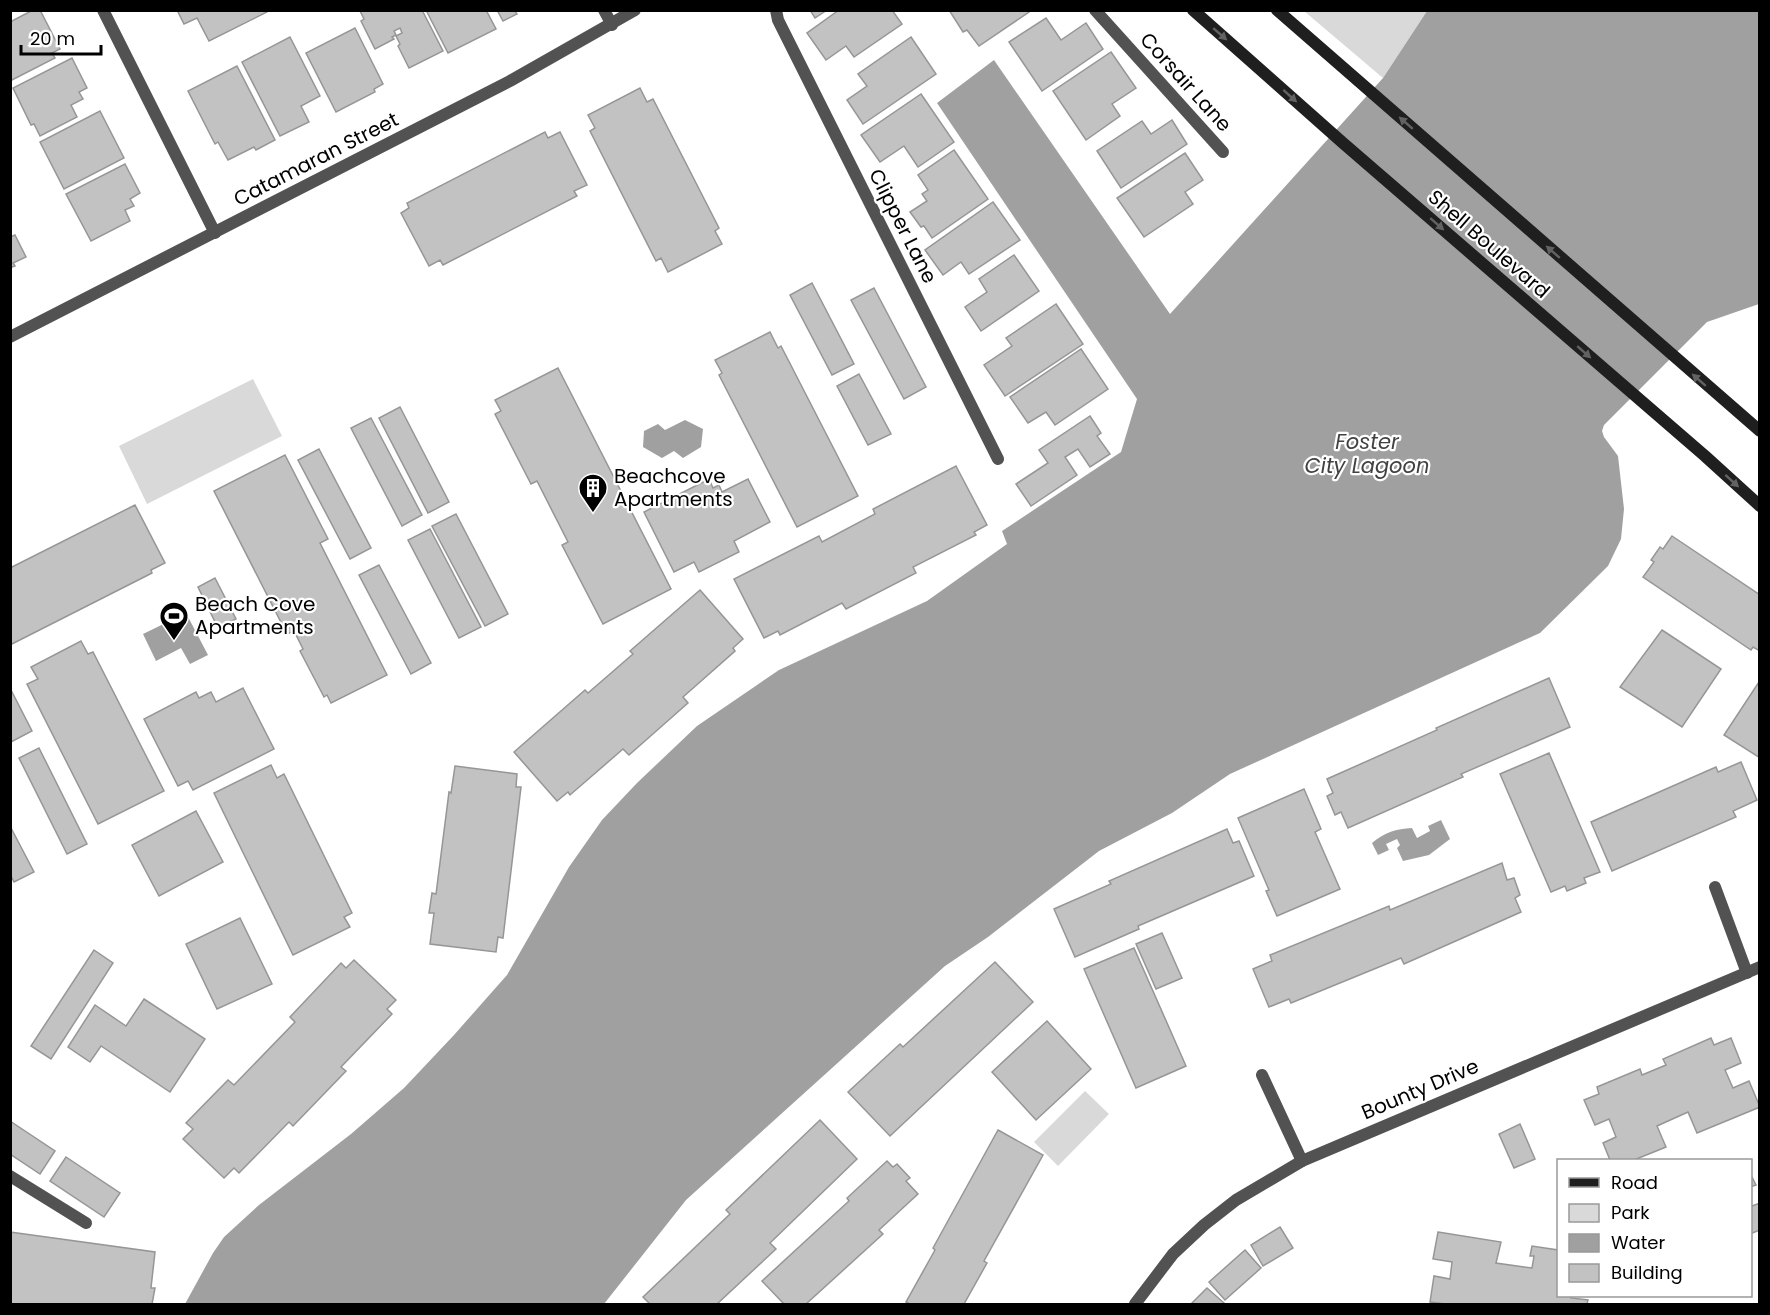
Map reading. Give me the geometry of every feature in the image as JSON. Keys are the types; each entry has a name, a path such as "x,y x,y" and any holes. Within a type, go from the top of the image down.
{"main road":[{"name":"Shell Boulevard","path":"1193,10 1760,506"},
{"name":"Shell Boulevard","path":"1279,13 1760,431"}],"street":[{"path":"103,10 215,233"},
{"path":"604,10 612,25"},
{"name":"Catamaran Street","path":"10,336 510,81 635,10"},
{"name":"Clipper Lane","path":"776,10 778,20 998,459"},
{"name":"Corsair Lane","path":"1095,10 1223,152"},
{"path":"1715,887 1747,973"},
{"name":"Bounty Drive","path":"1135,1305 1173,1254 1204,1225 1236,1200 1302,1161 1760,967"},
{"path":"1262,1075 1302,1161"},
{"path":"10,1176 86,1223"}],"green space":[{"path":"1304,11 1427,11 1383,78"},
{"path":"253,379 282,436 147,504 119,446"},
{"path":"1085,1091 1109,1114 1058,1166 1034,1142"}],"water":[{"name":"Foster City Lagoon","path":"1427,11 1759,11 1759,304 1707,322 1604,425 1602,431 1604,437 1618,456 1624,509 1621,539 1608,566 1540,633 1230,774 1172,813 1099,851 988,937 945,966 686,1200 604,1304 185,1304 224,1237 259,1205 351,1134 404,1088 454,1035 507,975 569,867 602,820 697,726 779,670 927,601 1007,544 1002,531 1121,452 1137,399 937,103 994,60 1170,314 1383,78"},
{"path":"685,420 703,429 701,447 683,458 674,451 662,458 643,447 644,431 658,424 665,430"},
{"name":"Beach Cove Apartments","path":"186,613 208,655 190,664 181,648 156,661 143,634"},
{"path":"1441,820 1450,839 1429,855 1403,861 1397,848 1400,845 1397,839 1386,844 1389,850 1378,855 1372,843 1386,834 1406,828 1412,828 1417,838 1430,831 1428,826"}],"building":[{"path":"33,10 40,10 60,49 52,53 55,58 10,81 10,22"},
{"path":"177,10 266,10 267,12 209,41 197,18 184,24"},
{"path":"422,10 443,51 409,68 398,46 400,44 396,36 402,33 400,28 394,31 396,35 392,37 394,39 375,49 361,21 364,19 360,11"},
{"path":"426,10 486,10 496,29 448,53"},
{"path":"497,10 517,10 515,11 517,14 503,21"},
{"path":"810,10 827,10 815,18"},
{"path":"839,10 892,10 902,24 854,57 846,46 826,60 807,33"},
{"path":"949,10 1029,10 1029,12 979,46 967,30 963,32"},
{"path":"1046,18 1061,40 1086,23 1103,49 1042,91 1009,42"},
{"path":"355,28 383,84 374,89 375,92 336,112 306,53"},
{"path":"290,37 320,96 301,106 309,122 280,136 242,62"},
{"path":"911,37 936,74 863,124 847,100 867,86 858,74"},
{"path":"1111,52 1136,88 1112,104 1120,116 1086,140 1053,91"},
{"path":"72,58 87,88 79,92 83,99 71,105 77,117 40,136 34,124 31,125 13,88"},
{"path":"237,66 275,140 228,160 218,142 215,144 188,91"},
{"path":"640,88 647,102 653,99 719,228 715,231 722,244 668,272 661,258 656,261 590,131 595,128 588,115"},
{"path":"921,94 954,142 918,167 904,146 880,162 861,135"},
{"path":"100,111 124,158 64,189 40,142"},
{"path":"1172,120 1187,144 1121,188 1097,151 1142,121 1151,134"},
{"path":"545,132 548,138 560,132 587,185 574,191 577,196 443,265 440,260 429,266 401,213 409,208 407,203"},
{"path":"954,150 988,199 932,238 910,212 927,201 922,194 928,190 918,175"},
{"path":"1185,153 1203,180 1185,192 1193,204 1144,237 1117,198"},
{"path":"125,164 140,193 130,199 134,206 125,210 130,221 91,241 66,194"},
{"path":"993,202 1020,240 969,274 961,262 943,275 925,250"},
{"path":"15,235 26,257 13,263 15,266 10,268 10,237"},
{"path":"1014,255 1039,291 981,331 965,307 987,292 979,279"},
{"path":"812,283 854,364 832,375 790,295"},
{"path":"874,288 926,387 904,399 851,300"},
{"path":"1056,304 1083,344 1005,396 984,365 1012,346 1006,338"},
{"name":"Beachcove Apartments","path":"770,332 778,348 781,346 858,496 797,527 719,375 722,373 715,360"},
{"path":"1081,349 1108,389 1055,425 1046,412 1028,423 1010,397"},
{"name":"Beachcove Apartments","path":"558,368 671,589 603,624 562,545 568,542 537,481 531,484 495,414 501,411 495,400"},
{"path":"859,374 891,434 868,445 837,386"},
{"path":"400,407 449,502 428,513 379,418"},
{"path":"1090,416 1101,433 1097,436 1110,454 1090,467 1078,449 1065,457 1077,475 1031,506 1016,484 1048,463 1039,450"},
{"path":"371,418 422,515 402,526 351,428"},
{"name":"Beach Cove Apartments","path":"319,449 371,548 350,559 298,460"},
{"path":"285,455 328,539 320,543 387,675 331,703 327,695 324,697 300,651 303,649 294,631 287,634 214,491"},
{"path":"956,466 987,525 974,532 976,535 913,567 916,573 846,609 842,603 780,635 778,631 764,638 734,579 819,536 822,542 875,514 873,509"},
{"path":"709,479 713,488 719,485 722,492 748,479 770,522 734,541 739,552 699,572 694,562 674,572 644,512"},
{"path":"135,505 165,563 151,570 152,573 10,645 10,568"},
{"path":"456,514 508,614 485,626 432,526"},
{"path":"430,529 481,627 459,638 408,540"},
{"path":"1672,536 1760,595 1760,651 1753,647 1751,650 1643,577 1654,562 1651,560 1660,547 1663,549"},
{"name":"Beach Cove Apartments","path":"379,565 431,663 411,674 359,575"},
{"path":"215,578 236,619 218,628 198,587"},
{"path":"700,590 743,639 733,648 735,651 683,697 688,703 629,755 623,749 570,795 568,792 557,801 514,752 585,690 588,693 633,654 630,651"},
{"path":"1662,630 1721,669 1682,727 1620,687"},
{"path":"81,641 88,654 93,652 164,791 98,824 27,684 38,679 31,667"},
{"path":"1549,678 1570,727 1461,774 1463,777 1348,828 1341,812 1335,815 1327,796 1333,793 1327,779"},
{"path":"1760,683 1760,758 1724,735"},
{"path":"10,688 32,731 11,742 10,742"},
{"path":"243,688 274,749 193,790 188,781 178,786 144,719 196,692 199,698 211,692 216,702"},
{"path":"39,748 87,844 67,854 19,758"},
{"path":"1549,753 1600,872 1584,878 1586,883 1567,891 1565,886 1551,892 1500,774"},
{"path":"1741,762 1757,800 1733,811 1736,817 1612,871 1591,822 1716,767 1718,772"},
{"path":"271,765 277,778 284,774 352,913 344,917 350,927 293,955 214,793"},
{"path":"455,766 517,774 516,787 521,787 503,938 498,937 496,952 430,944 434,913 429,913 432,893 436,894 449,792 451,793"},
{"path":"1304,789 1321,829 1315,832 1340,889 1277,916 1266,891 1269,890 1238,818"},
{"path":"196,811 223,862 159,896 132,845"},
{"path":"10,826 34,872 14,882 10,874"},
{"path":"1227,829 1233,843 1239,841 1254,876 1138,926 1139,929 1075,957 1054,909 1111,884 1109,881"},
{"path":"1502,863 1507,880 1514,878 1520,895 1515,898 1521,912 1404,964 1401,958 1291,1003 1289,999 1269,1007 1253,969 1272,961 1270,955 1389,906 1390,910"},
{"path":"240,918 272,984 217,1009 186,944"},
{"path":"1162,933 1182,978 1156,989 1136,944"},
{"path":"1134,948 1186,1066 1136,1088 1084,969"},
{"path":"94,950 113,963 51,1059 31,1046"},
{"path":"354,960 396,1000 387,1009 392,1014 341,1067 346,1071 293,1126 289,1122 239,1173 234,1168 224,1178 183,1139 193,1129 186,1123 228,1080 234,1085 295,1022 290,1017 341,963 346,968"},
{"path":"995,962 1033,1002 890,1136 848,1092 900,1044 903,1047"},
{"path":"144,999 205,1039 170,1092 101,1046 90,1062 68,1047 95,1005 126,1026"},
{"path":"1047,1021 1091,1069 1036,1120 992,1072"},
{"path":"1711,1038 1714,1045 1731,1038 1741,1063 1725,1070 1733,1088 1749,1081 1760,1107 1697,1133 1688,1112 1657,1126 1666,1147 1636,1159 1610,1159 1603,1143 1616,1137 1609,1119 1595,1125 1584,1100 1599,1094 1597,1087 1640,1069 1642,1075 1666,1065 1663,1059"},
{"path":"820,1120 857,1159 770,1243 776,1249 717,1304 650,1304 643,1297 730,1214 726,1210"},
{"path":"10,1121 55,1151 40,1174 10,1154"},
{"path":"1520,1124 1535,1159 1514,1168 1499,1134"},
{"path":"998,1130 1043,1155 984,1261 987,1263 964,1304 910,1304 906,1302 935,1250 933,1248"},
{"path":"66,1157 120,1193 104,1217 50,1181"},
{"path":"887,1161 893,1167 897,1164 910,1178 906,1181 918,1194 879,1230 883,1234 806,1304 784,1304 762,1281 849,1201 847,1198"},
{"path":"1760,1203 1760,1230 1752,1233 1752,1206"},
{"path":"1280,1227 1293,1248 1263,1266 1251,1245"},
{"path":"10,1232 155,1252 151,1288 155,1288 152,1304 10,1304"},
{"path":"1438,1232 1501,1242 1496,1263 1532,1268 1534,1256 1530,1256 1532,1246 1557,1250 1557,1297 1588,1300 1587,1304 1445,1304 1430,1302 1434,1276 1450,1279 1452,1262 1433,1259"},
{"path":"1245,1250 1261,1268 1225,1300 1209,1282"},
{"path":"1207,1288 1224,1303 1191,1304"}],"place":[{"name":"Beachcove Apartments","path":"593,514"},
{"name":"Beach Cove Apartments","path":"174,642"}]}
